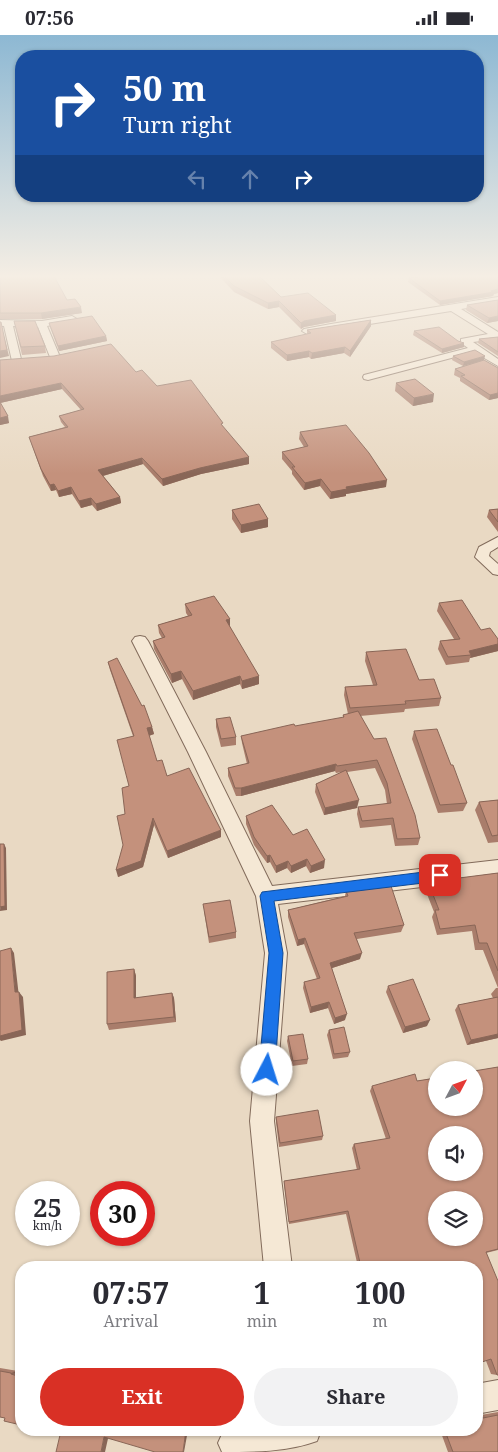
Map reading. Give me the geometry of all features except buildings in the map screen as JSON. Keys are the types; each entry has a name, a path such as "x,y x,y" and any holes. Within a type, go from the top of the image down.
{"street":[{"path":"11,342 17,360"},
{"path":"49,342 55,356"},
{"path":"465,342 498,363"},
{"path":"368,377 474,349"},
{"path":"498,541 484,550 482,557 498,571"},
{"path":"140,641 197,752 266,896 276,953 262,1121 277,1261"},
{"path":"266,896 498,869"},
{"path":"483,1398 498,1395"},
{"path":"235,1442 270,1436"}],"route":[{"path":"267,1070 276,953 266,896 440,875"}]}
